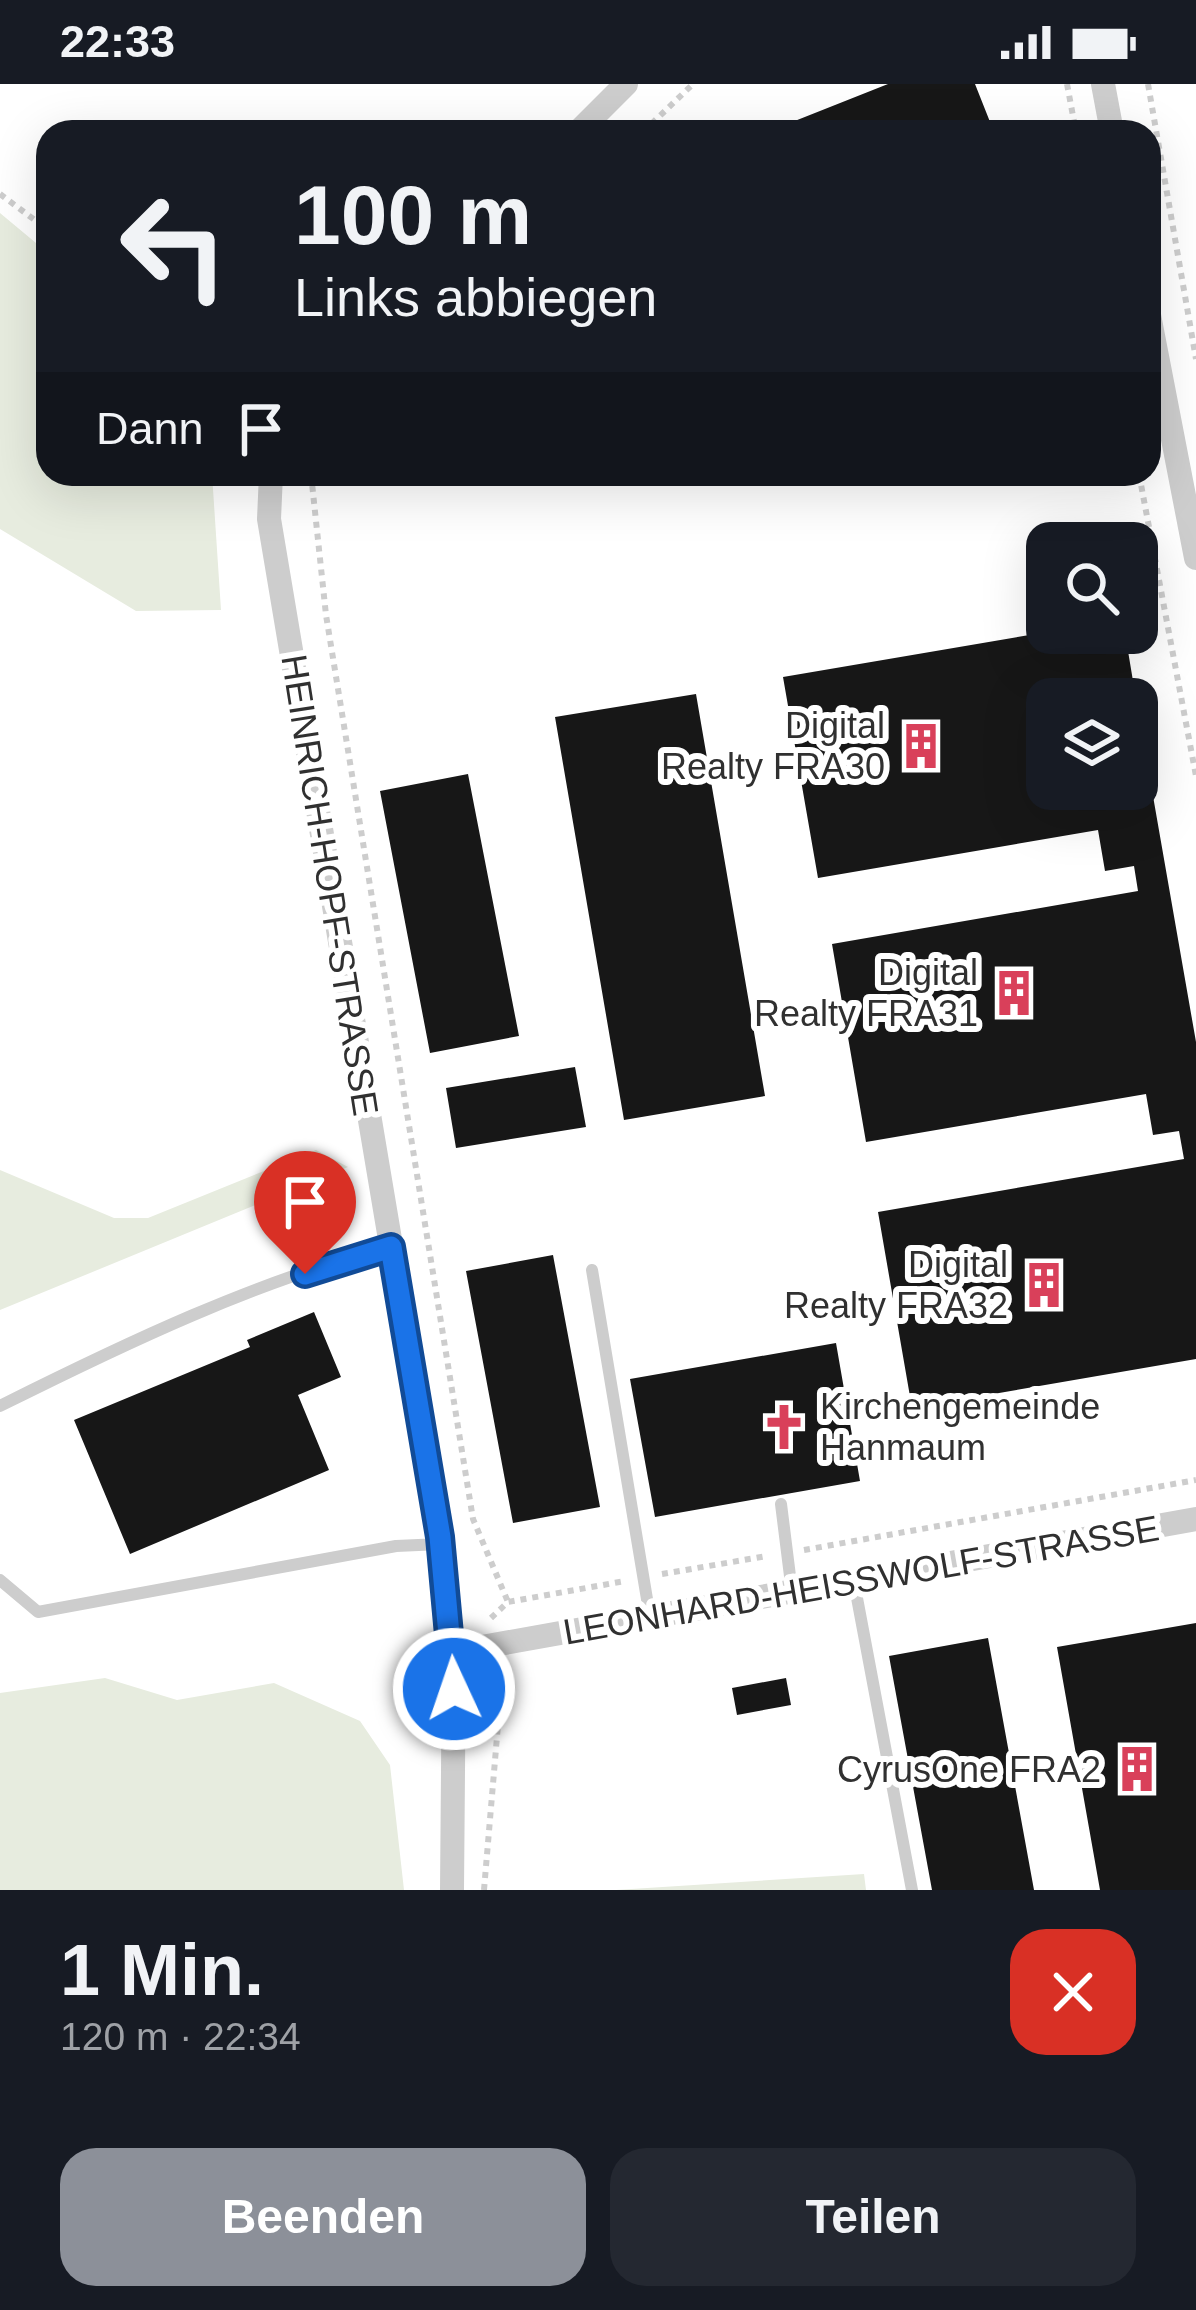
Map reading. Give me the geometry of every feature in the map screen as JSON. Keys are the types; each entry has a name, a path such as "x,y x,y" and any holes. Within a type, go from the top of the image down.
{"street":[{"path":"590,120 626,84"},
{"path":"1103,84 1110,120"},
{"path":"1161,366 1190,490 1196,558"},
{"name":"HEINRICH-HOPF-STRASSE","path":"270,486 269,519 441,1544 454,1652 452,1890"},
{"name":"LEONHARD-HEISSWOLF-STRASSE","path":"454,1652 1196,1519"}],"lane":[{"path":"0,1406 98,1357 346,1258 391,1247"},
{"path":"592,1270 650,1618"},
{"path":"781,1504 792,1593"},
{"path":"0,1580 38,1612 396,1546 441,1544"},
{"path":"854,1582 912,1890"}],"path":[{"path":"656,120 693,84"},
{"path":"1067,84 1074,120"},
{"path":"1148,84 1155,120"},
{"path":"1161,156 1196,359"},
{"path":"0,194 36,221"},
{"path":"312,486 322,592 473,1519 508,1602"},
{"path":"1141,486 1196,776"},
{"path":"454,1652 508,1602 1196,1480"},
{"path":"484,1890 501,1644"}],"shaded area":[{"path":"0,213 36,243 36,486 213,486 221,610 136,611 0,529"},
{"path":"316,1150 348,1167 0,1310 0,1170 114,1218 148,1218"},
{"path":"105,1678 177,1700 274,1683 360,1721 390,1765 404,1890 0,1890 0,1693"},
{"path":"864,1874 866,1890 616,1890"}],"building":[{"path":"888,84 975,84 989,120 797,120"},
{"path":"1026,636 1026,654 1128,654 1132,678 1026,678 1026,810 1155,810 1196,1042 1196,1359 912,1408 878,1212 1184,1159 1179,1131 1153,1135 1146,1094 866,1142 832,944 1138,891 1134,866 1105,871 1098,830 818,878 783,677"},
{"path":"696,694 765,1096 624,1120 555,717"},
{"path":"468,774 519,1036 430,1053 380,791"},
{"path":"575,1067 586,1127 456,1148 446,1088"},
{"path":"553,1255 600,1507 513,1523 466,1271"},
{"path":"314,1312 341,1377 298,1395 329,1470 130,1554 74,1420 250,1347 247,1340"},
{"path":"836,1343 860,1481 655,1517 630,1379"},
{"name":"CyrusOne FRA2","path":"1196,1623 1196,1890 1100,1890 1057,1647"},
{"path":"988,1638 1034,1890 932,1890 889,1656"},
{"path":"786,1678 791,1705 737,1715 732,1688"}],"place":[{"name":"Digital Realty FRA30","path":"921,746"},
{"name":"Digital Realty FRA31","path":"1014,993"},
{"name":"Digital Realty FRA32","path":"1044,1285"},
{"name":"Kirchengemeinde Hanmaum","path":"784,1427"},
{"name":"CyrusOne FRA2","path":"1137,1769"}],"route":[{"path":"305,1274 391,1247 440,1537 454,1689"}]}
